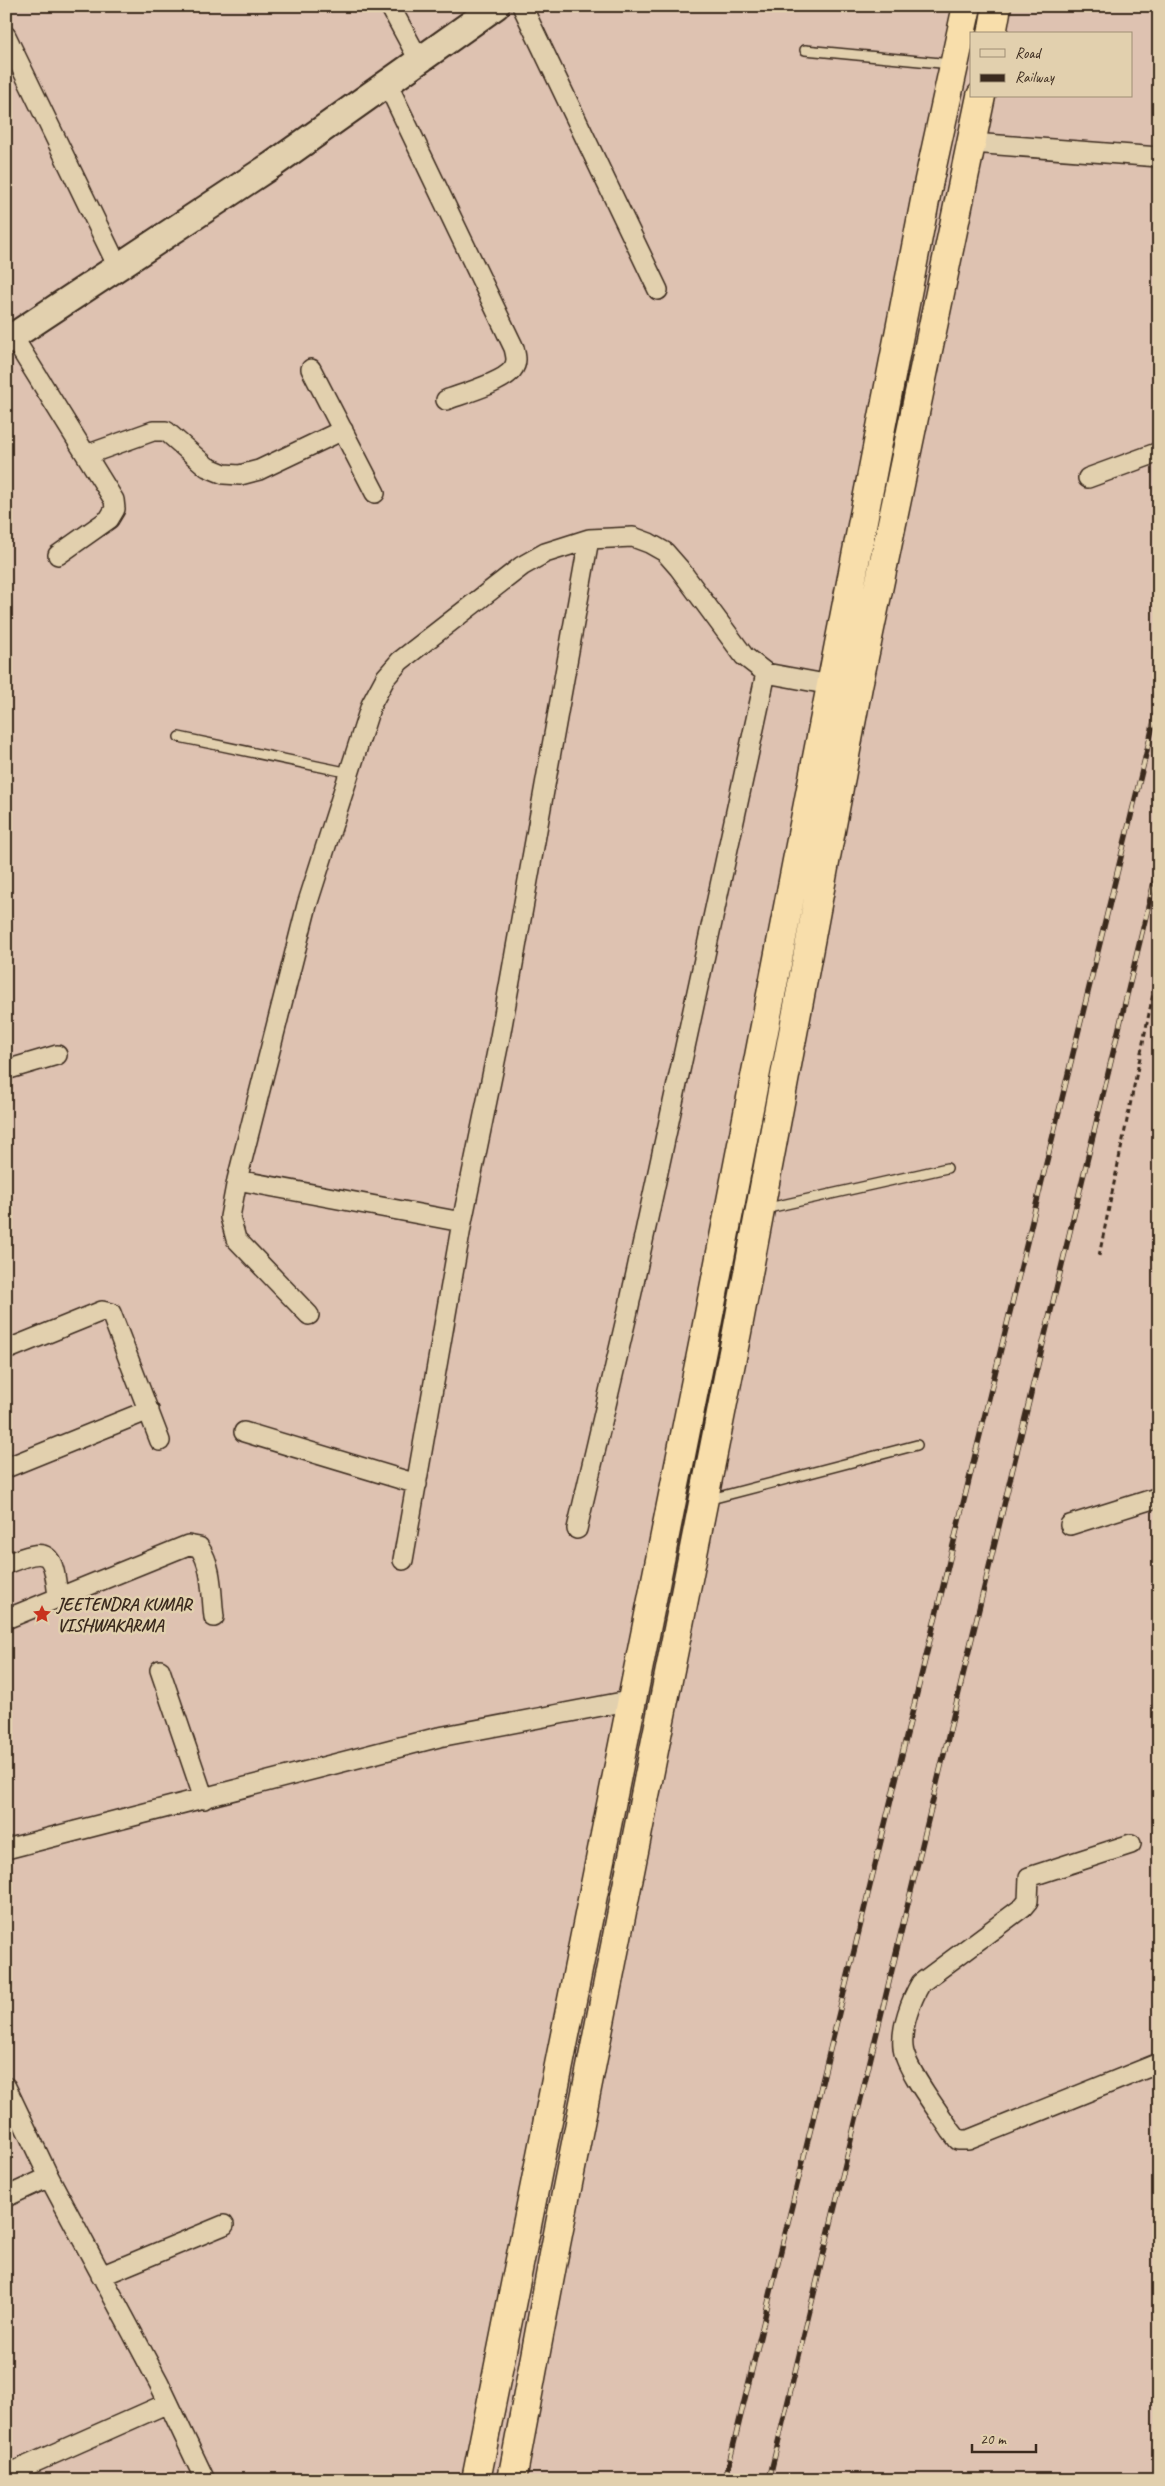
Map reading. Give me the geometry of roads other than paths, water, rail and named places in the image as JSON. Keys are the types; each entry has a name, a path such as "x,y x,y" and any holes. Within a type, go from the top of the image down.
{"highway":[{"path":"476,2480 632,1700 929,180 966,6"},
{"path":"992,32 998,6"},
{"path":"512,2480 556,2244 704,1501 858,686 972,144 980,98"}],"main road":[{"path":"9,339 272,165 496,6"}],"street":[{"path":"390,6 419,60"},
{"path":"522,6 658,290"},
{"path":"6,36 118,267"},
{"path":"387,83 514,348 517,361 512,371 500,379 446,400"},
{"path":"972,144 1159,157"},
{"path":"9,339 114,500 115,510 109,519 58,555"},
{"path":"311,368 375,493"},
{"path":"86,455 152,431 166,432 207,467 224,474 240,475 259,470 342,430"},
{"path":"1088,478 1159,452"},
{"path":"309,1315 236,1239 230,1217 237,1180 307,905 372,705 386,677 400,661 522,566 545,553 589,539 633,537 650,543 664,552 679,568 744,656 766,674 831,685"},
{"path":"403,1560 462,1222 500,1037 589,539"},
{"path":"577,1530 627,1315 766,674"},
{"path":"6,1070 57,1055"},
{"path":"237,1180 462,1222"},
{"path":"6,1350 108,1310 111,1313 160,1441"},
{"path":"6,1468 149,1410"},
{"path":"244,1432 417,1484"},
{"path":"1070,1525 1159,1497"},
{"path":"6,1619 188,1545 199,1547 205,1556 208,1566 214,1617"},
{"path":"6,1564 32,1554 44,1555 51,1560 55,1572 58,1597"},
{"path":"160,1670 204,1799"},
{"path":"6,1849 439,1737 632,1700"},
{"path":"1131,1844 1029,1877 1028,1901 1023,1906 921,1983 914,1994 903,2037 903,2048 906,2061 958,2140 968,2140 1159,2064"},
{"path":"6,2087 49,2177 168,2403 205,2480"},
{"path":"6,2197 49,2177"},
{"path":"101,2276 224,2225"},
{"path":"6,2475 168,2403"}],"lane":[{"path":"805,50 954,64"},
{"path":"179,737 350,773"},
{"path":"760,1210 947,1168"},
{"path":"704,1501 918,1445"}],"railway":[{"path":"725,2480 1159,701"},
{"path":"769,2480 1159,862"}],"place":[{"name":"JEETENDRA KUMAR VISHWAKARMA","path":"42,1614"}]}
